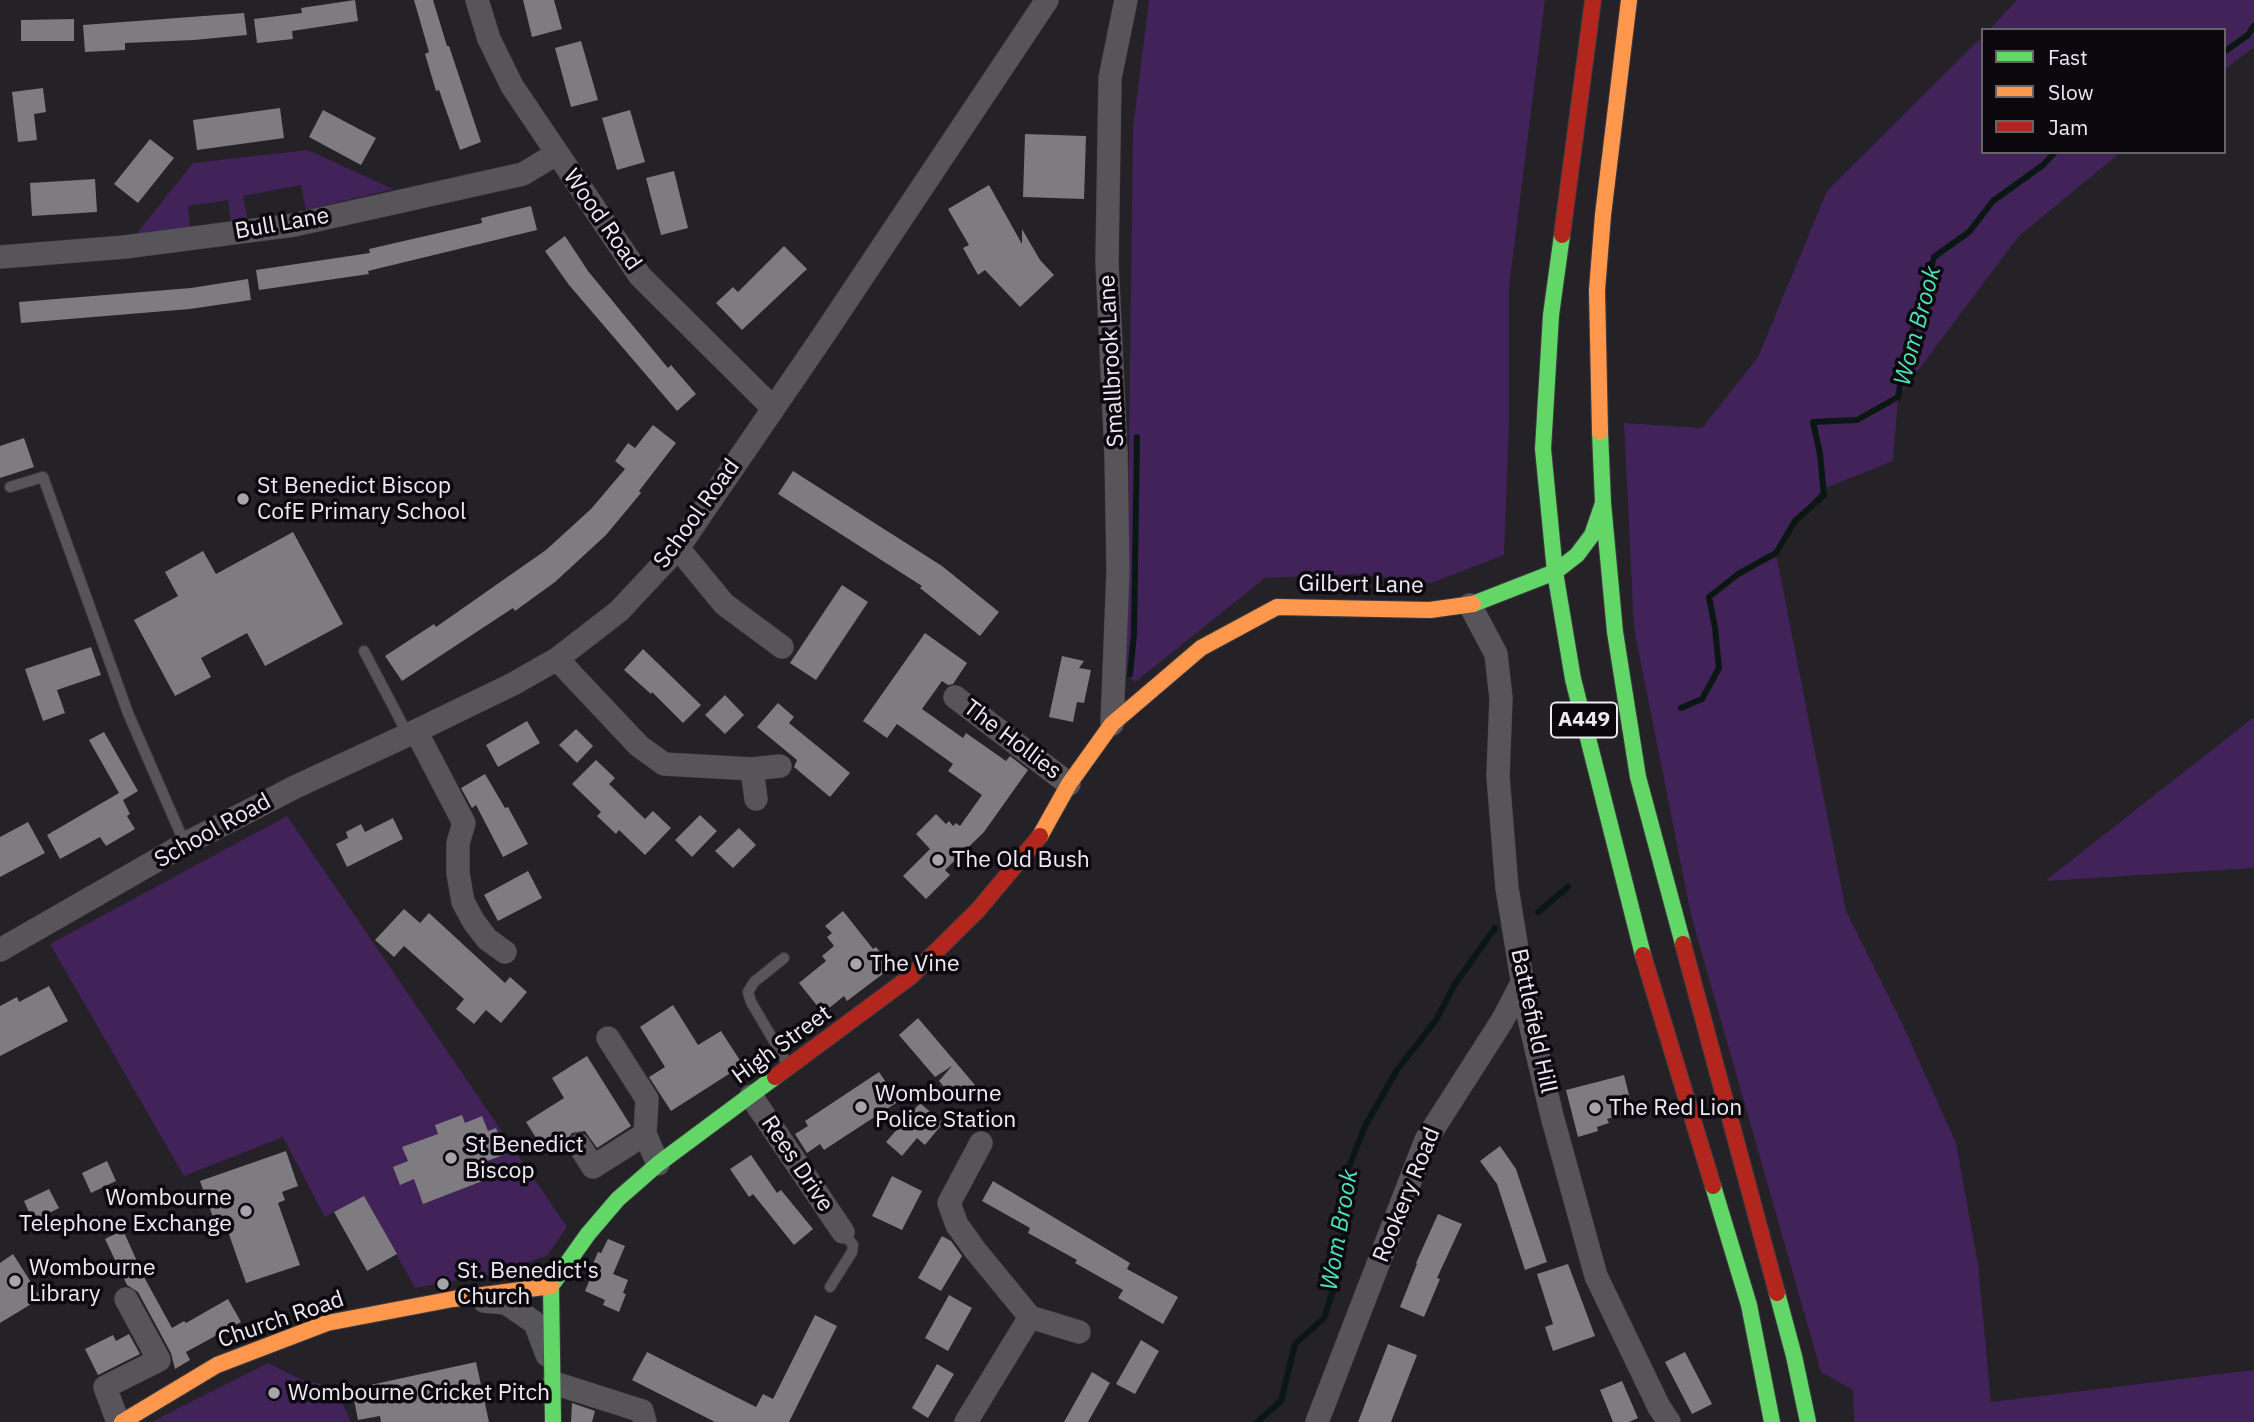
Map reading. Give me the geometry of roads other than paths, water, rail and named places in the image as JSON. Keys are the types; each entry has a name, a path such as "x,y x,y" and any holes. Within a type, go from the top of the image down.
{"main road":[{"name":"A449","path":"1593,0 1550,315 1543,449 1555,572 1573,679 1632,914 1749,1305 1772,1422"},
{"name":"A449","path":"1629,0 1603,215 1598,290 1598,380 1603,503 1615,632 1639,777 1794,1356 1808,1422"},
{"name":"Gilbert Lane","path":"1112,724 1201,648 1277,607 1430,610 1470,605 1555,572 1577,555 1592,535 1603,503"},
{"name":"High Street","path":"551,1286 588,1234 618,1199 658,1164 910,977 978,910 1042,833 1069,784 1112,724"},
{"name":"Church Road","path":"120,1422 218,1365 327,1323 453,1299 551,1286"},
{"path":"551,1286 553,1422"}],"street":[{"name":"Wood Road","path":"477,0 489,39 512,86 640,276 773,408"},
{"name":"School Road","path":"0,950 186,844 295,787 412,733 557,659 619,611 678,548 1047,0"},
{"name":"Smallbrook Lane","path":"1112,724 1118,571 1116,454 1107,262 1110,78 1126,0"},
{"name":"Bull Lane","path":"0,257 125,247 294,225 523,174 556,154"},
{"path":"678,548 724,604 782,647"},
{"name":"Battlefield Hill","path":"1470,605 1496,654 1501,698 1498,776 1507,888 1527,1010 1552,1116 1596,1276 1659,1407 1669,1422"},
{"path":"557,659 639,746 664,764 752,769 780,766"},
{"name":"The Hollies","path":"955,697 1069,784"},
{"path":"412,733 464,823 458,843 458,873 463,902 487,939 505,952"},
{"path":"752,769 756,799"},
{"name":"Rookery Road","path":"1317,1422 1426,1140 1502,1021 1523,981"},
{"path":"608,1038 646,1099 645,1134 658,1164"},
{"name":"Rees Drive","path":"751,1096 843,1232"},
{"path":"579,1145 593,1167 645,1134"},
{"path":"981,1143 949,1203 957,1225 1030,1317 1079,1332"},
{"path":"120,1422 105,1387 159,1360 126,1299"},
{"path":"453,1299 506,1303 535,1323 554,1378 642,1411 645,1422"},
{"path":"966,1422 1030,1317"}],"lane":[{"path":"10,487 43,477 128,713 186,844"},
{"path":"364,651 412,733"},
{"path":"784,958 754,982 748,992 751,1002 789,1068"},
{"path":"830,1287 852,1252 853,1245 843,1232"}],"waterway":[{"name":"Wom Brook","path":"2226,51 2248,35 2254,26"},
{"name":"Wom Brook","path":"1681,708 1702,699 1719,668 1709,597 1738,574 1776,553 1795,521 1824,495 1820,454 1813,422 1857,420 1898,397 1907,348 1934,257 1969,232 1993,201 2043,165 2053,154"},
{"path":"1130,674 1134,634 1137,437"},
{"name":"Wom Brook","path":"1538,912 1568,887"},
{"name":"Wom Brook","path":"1257,1422 1281,1401 1295,1344 1324,1318 1336,1282 1345,1231 1344,1180 1365,1126 1397,1070 1436,1020 1455,984 1495,928"}],"place":[{"name":"St Benedict Biscop CofE Primary School","path":"243,499"},
{"name":"The Old Bush","path":"938,860"},
{"name":"The Vine","path":"856,964"},
{"name":"Wombourne Police Station","path":"861,1107"},
{"name":"The Red Lion","path":"1595,1108"},
{"name":"St Benedict Biscop","path":"451,1158"},
{"name":"Wombourne Telephone Exchange","path":"246,1211"},
{"name":"Wombourne Library","path":"15,1281"},
{"name":"St. Benedict's Church","path":"443,1284"},
{"name":"Wombourne Cricket Pitch","path":"274,1393"}]}
